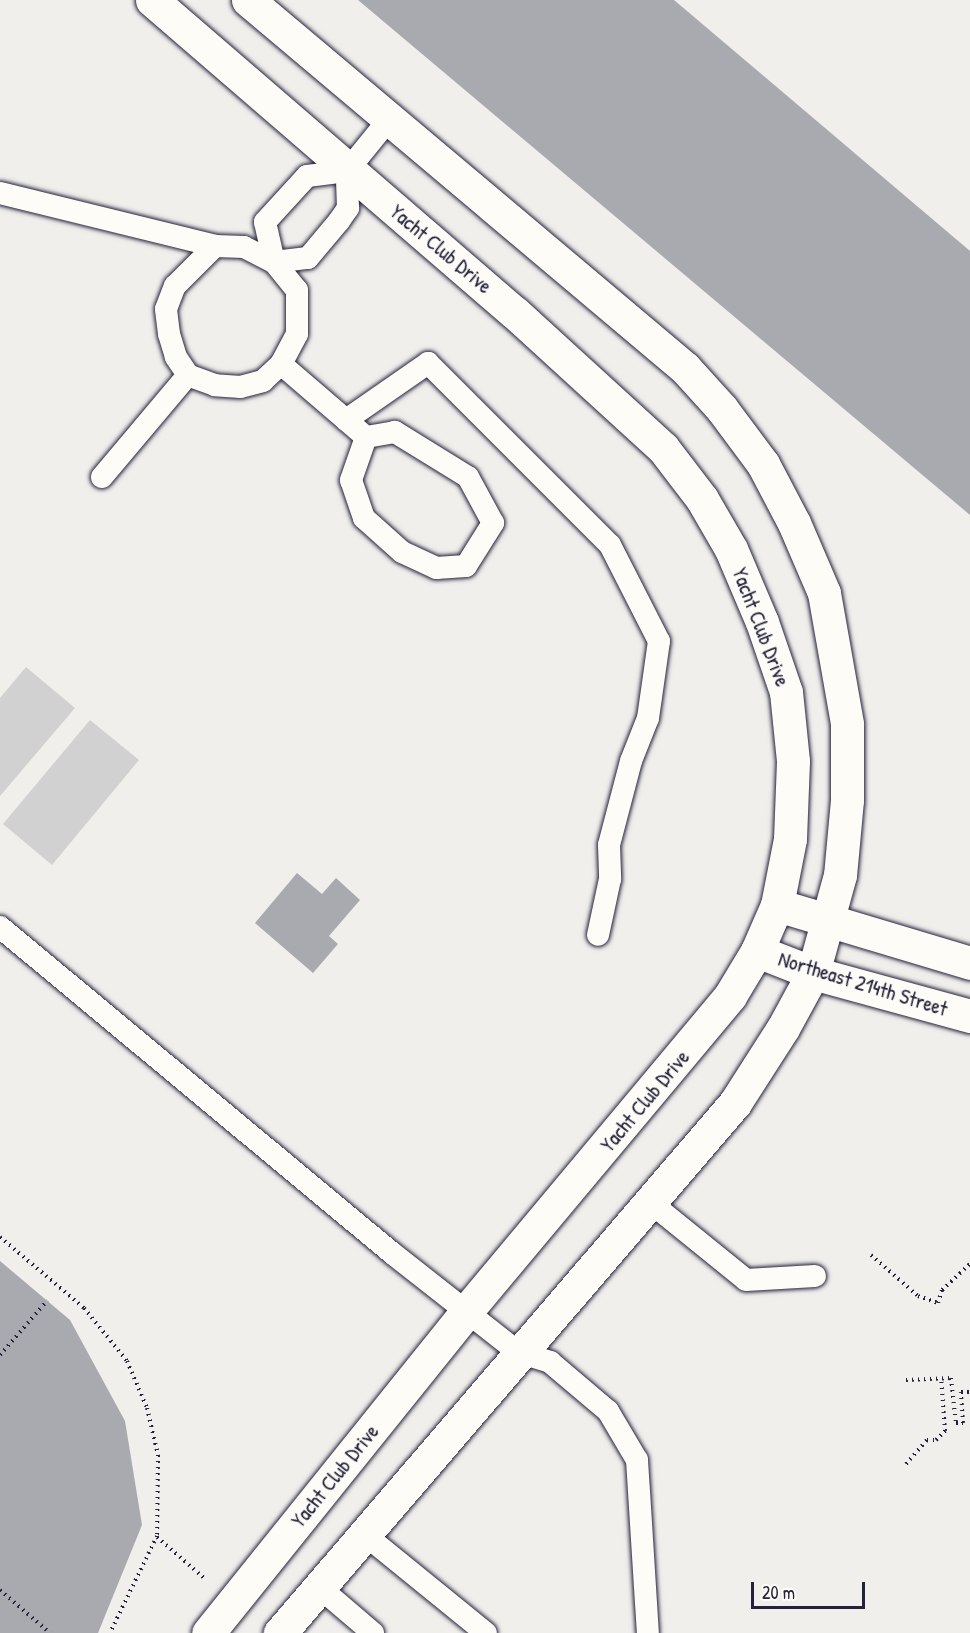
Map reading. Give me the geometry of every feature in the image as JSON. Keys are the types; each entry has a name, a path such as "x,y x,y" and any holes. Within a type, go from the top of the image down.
{"street":[{"name":"Yacht Club Drive","path":"152,0 605,392 663,448 702,499 731,549 786,692 793,772 790,839 777,905 757,951 730,996 675,1065 467,1311 208,1633"},
{"path":"248,0 685,368 722,409 763,464 794,523 824,593 839,661 847,724 847,800 840,875 813,973 735,1102 651,1203 518,1352 280,1633"},
{"path":"777,905 970,963"},
{"name":"Northeast 214th Street","path":"757,951 813,973 970,1016"}],"lane":[{"path":"274,262 308,258 339,221 348,208 347,171 390,118"},
{"path":"274,262 266,222 307,176 347,171"},
{"path":"0,194 215,246 244,247 274,262 297,290 297,334 281,364 263,381 241,387 215,385 188,375 176,357 166,309 176,286 215,246"},
{"path":"346,420 428,363 610,545 659,641 648,718 631,761 609,845 610,879 598,935"},
{"path":"281,364 366,438"},
{"path":"102,477 188,375"},
{"path":"395,432 468,477 493,523 466,566 436,568 402,552 364,518 351,480 366,438 395,432"},
{"path":"0,927 518,1352 550,1362 608,1411 637,1460 648,1633"},
{"path":"651,1203 746,1280 815,1276"},
{"path":"364,1534 486,1633"},
{"path":"319,1587 372,1633"}],"path":[{"path":"0,1237 84,1308 127,1361 147,1408 158,1455 157,1536 110,1633"},
{"path":"871,1255 918,1296 938,1303 942,1290 970,1264"},
{"path":"0,1355 47,1301"},
{"path":"906,1464 927,1440 936,1440 945,1431 941,1378"},
{"path":"906,1380 951,1378 956,1423 963,1423 961,1392 970,1392"},
{"path":"157,1536 204,1578"},
{"path":"0,1590 50,1633"}],"shaded area":[{"path":"358,0 674,0 970,251 970,515"},
{"path":"26,667 75,708 0,796 0,698"},
{"path":"90,720 139,760 52,865 3,824"},
{"path":"297,873 322,894 336,878 360,900 329,936 338,944 313,973 255,923"},
{"path":"0,1261 70,1320 125,1421 142,1525 98,1633 0,1633"}]}
